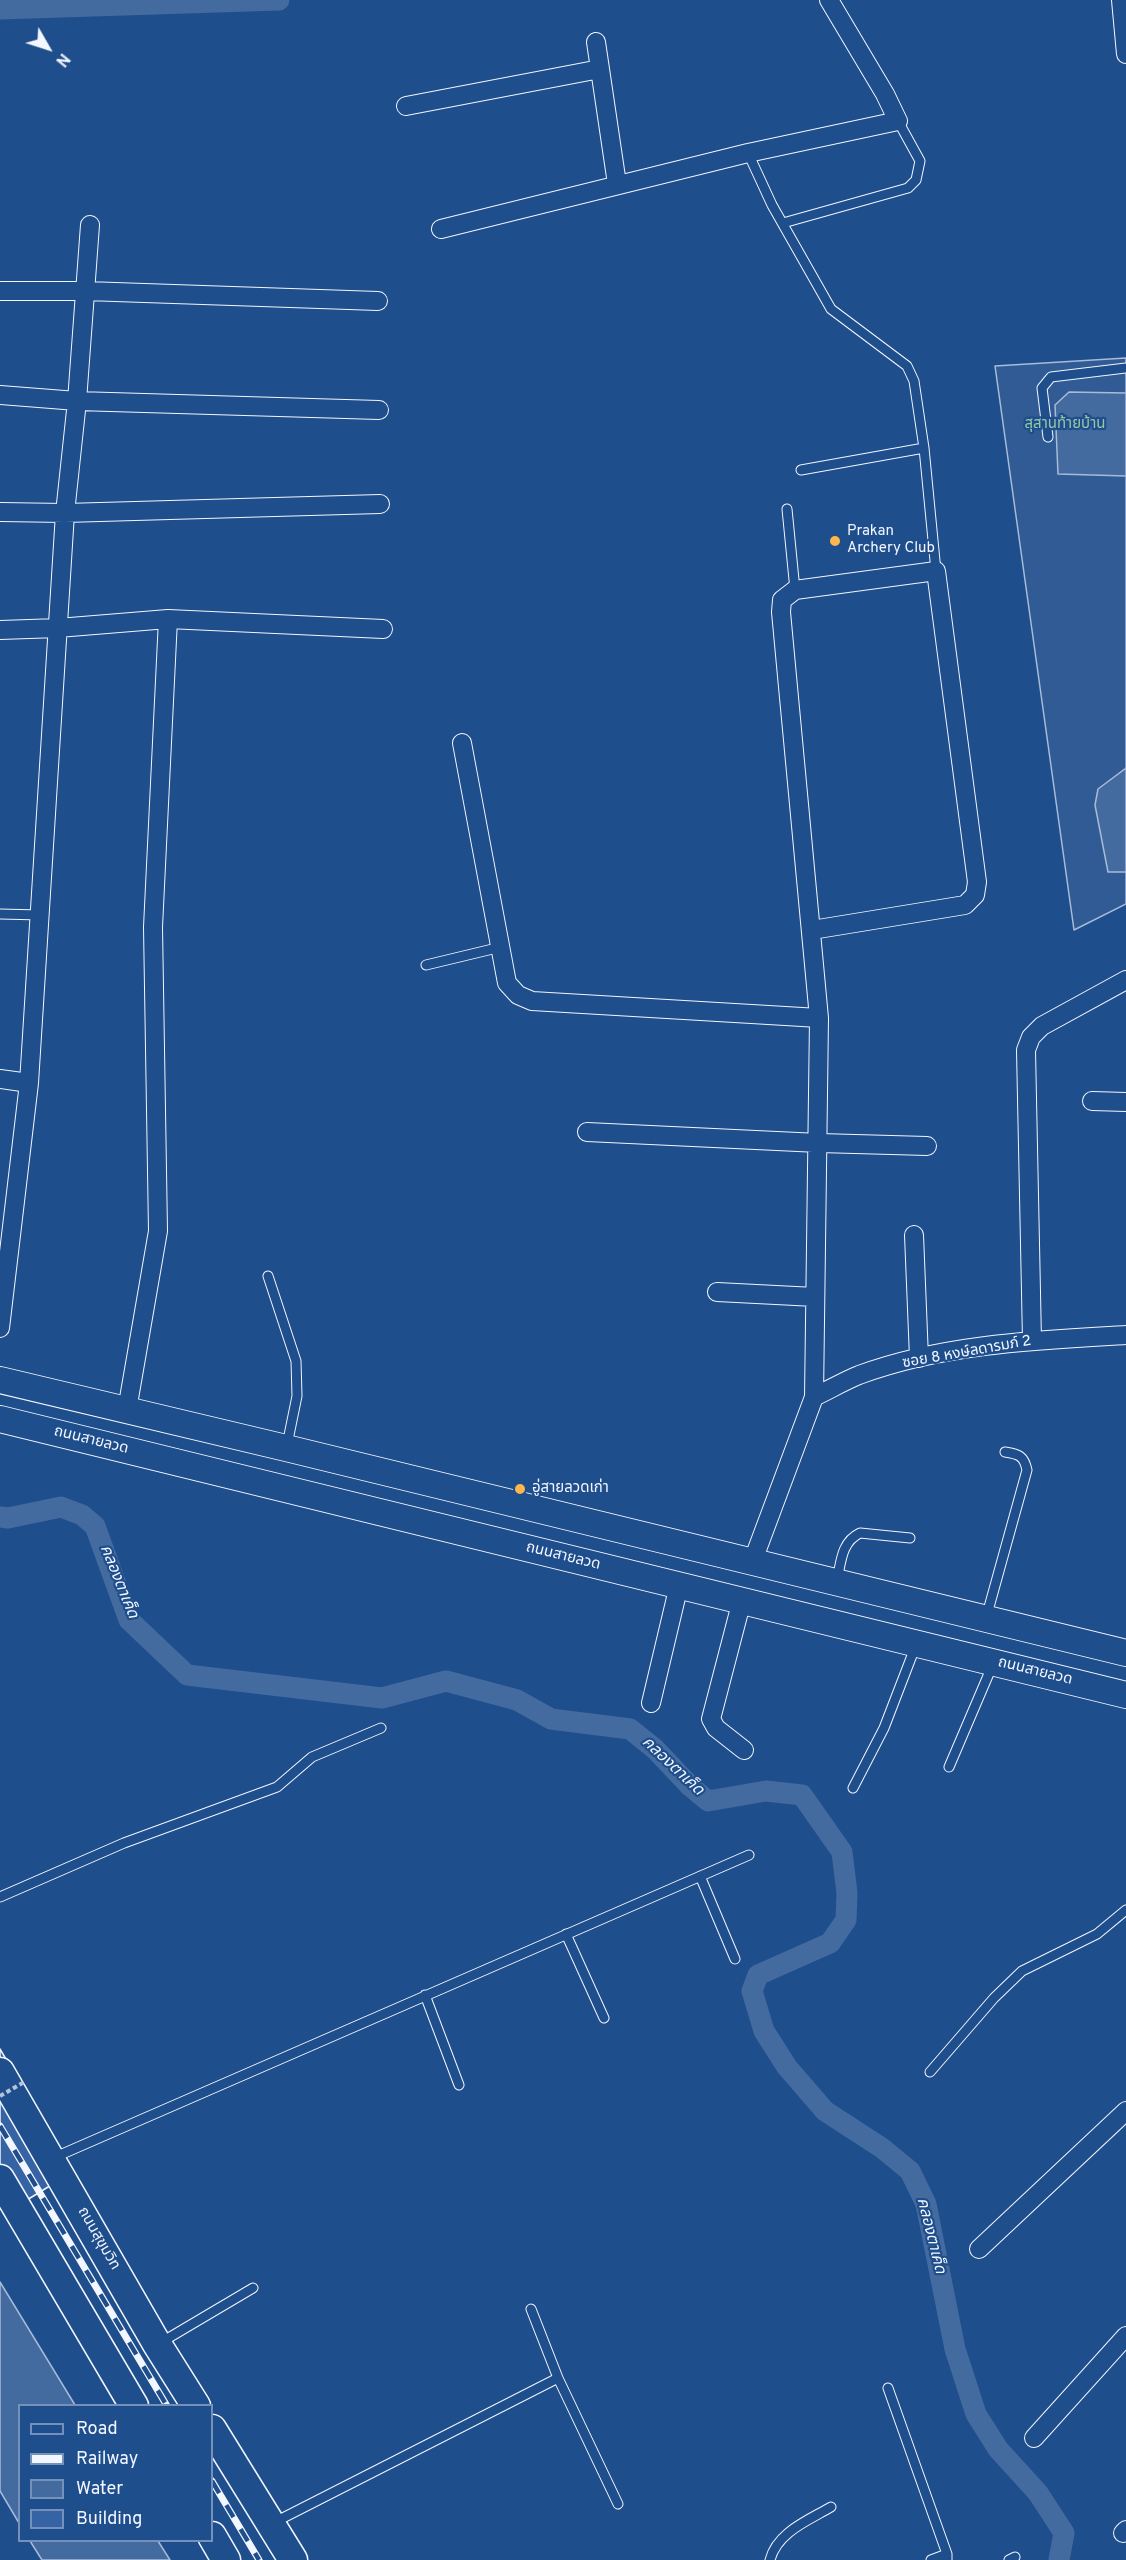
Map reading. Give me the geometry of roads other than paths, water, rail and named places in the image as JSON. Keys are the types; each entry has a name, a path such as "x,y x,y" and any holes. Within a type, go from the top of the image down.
{"highway":[{"name":"ถนนสุขุมวิท","path":"13,2076 51,2158 157,2344 195,2404"},
{"path":"0,2179 133,2404"},
{"path":"213,2431 293,2560"},
{"path":"213,2538 226,2560"}],"main road":[{"path":"0,1380 1126,1653"},
{"name":"ถนนสายลวด","path":"0,1419 1126,1695"},
{"path":"1070,1681 1081,1643"}],"street":[{"path":"441,229 747,153 898,121 885,94 829,0"},
{"path":"1121,0 1126,54"},
{"path":"596,42 617,184"},
{"path":"406,106 600,69"},
{"path":"0,1328 30,1083 65,513 77,401 90,225"},
{"path":"0,291 86,291 378,301"},
{"path":"0,395 77,401 379,410"},
{"path":"0,512 65,513 380,504"},
{"path":"752,1563 814,1396 819,1018 781,612 782,600 795,590 936,571 977,882 975,895 965,905 812,930"},
{"path":"127,1410 158,1231 153,927 168,619"},
{"path":"0,630 168,619 383,629"},
{"path":"462,743 507,984 518,994 532,1001 819,1018"},
{"path":"1032,1341 1026,1050 1031,1037 1042,1026 1126,980"},
{"path":"0,1079 30,1083"},
{"path":"1092,1101 1126,1102"},
{"path":"587,1132 927,1146"},
{"path":"914,1235 919,1358"},
{"path":"717,1292 816,1297"},
{"name":"ซอย 8 หงษ์ลดารมภ์ 2","path":"814,1396 859,1376 919,1358 1032,1341 1126,1335"},
{"path":"651,1703 679,1585"},
{"path":"742,1600 711,1719 716,1728 744,1750"},
{"path":"979,2249 1126,2111"},
{"path":"1034,2438 1126,2336"}],"lane":[{"path":"783,223 908,188 916,180 920,161 898,121"},
{"path":"747,153 831,309 907,366 914,381 924,448 936,571"},
{"path":"1048,438 1042,388 1045,382 1058,376 1126,368"},
{"path":"801,470 924,448"},
{"path":"787,509 795,590"},
{"path":"0,914 41,915"},
{"path":"426,965 501,947"},
{"path":"268,1276 296,1361 297,1396 286,1448"},
{"path":"986,1619 1027,1470 1025,1460 1020,1455 1005,1452"},
{"path":"836,1583 845,1546 852,1537 860,1533 910,1538"},
{"path":"853,1788 884,1728 916,1643"},
{"path":"950,1767 993,1662"},
{"path":"0,1897 124,1843 278,1787 312,1757 381,1728"},
{"path":"51,2158 749,1855"},
{"path":"700,1876 735,1959"},
{"path":"930,2072 994,1998 1022,1971 1097,1934 1126,1910"},
{"path":"566,1934 604,2018"},
{"path":"425,1995 459,2085"},
{"path":"157,2344 254,2288"},
{"path":"531,2309 558,2378 618,2504"},
{"path":"272,2524 558,2378"},
{"path":"888,2388 947,2557 931,2560"},
{"path":"770,2560 772,2552 792,2529 831,2507"}],"water":[{"path":"1069,392 1126,393 1126,476 1058,474 1055,405"},
{"path":"1126,768 1126,872 1108,872 1095,805 1098,789"},
{"path":"0,2282 74,2404 18,2404 18,2521 0,2491"},
{"path":"31,2542 159,2542 170,2560 42,2560"}],"waterway":[{"path":"0,9 279,0"},
{"name":"คลองตาเค็ด","path":"0,1517 8,1518 61,1507 82,1515 95,1526 129,1620 187,1675 382,1698 446,1681 517,1700 551,1719 630,1729 655,1749 690,1786 708,1801 766,1791 802,1795 842,1852 847,1893 846,1920 830,1943 758,1975 752,1991 764,2031 787,2067 825,2111 882,2148 910,2171 926,2204 955,2349 976,2414 998,2449 1038,2493 1064,2533 1059,2560"}],"railway":[{"path":"0,2126 166,2404"},
{"path":"213,2483 259,2560"}],"place":[{"name":"Prakan Archery Club","path":"835,541"},
{"name":"อู่สายลวดเก่า","path":"520,1489"}],"park label":[{"name":"สุสานท้ายบ้าน","path":"1065,425"}]}
